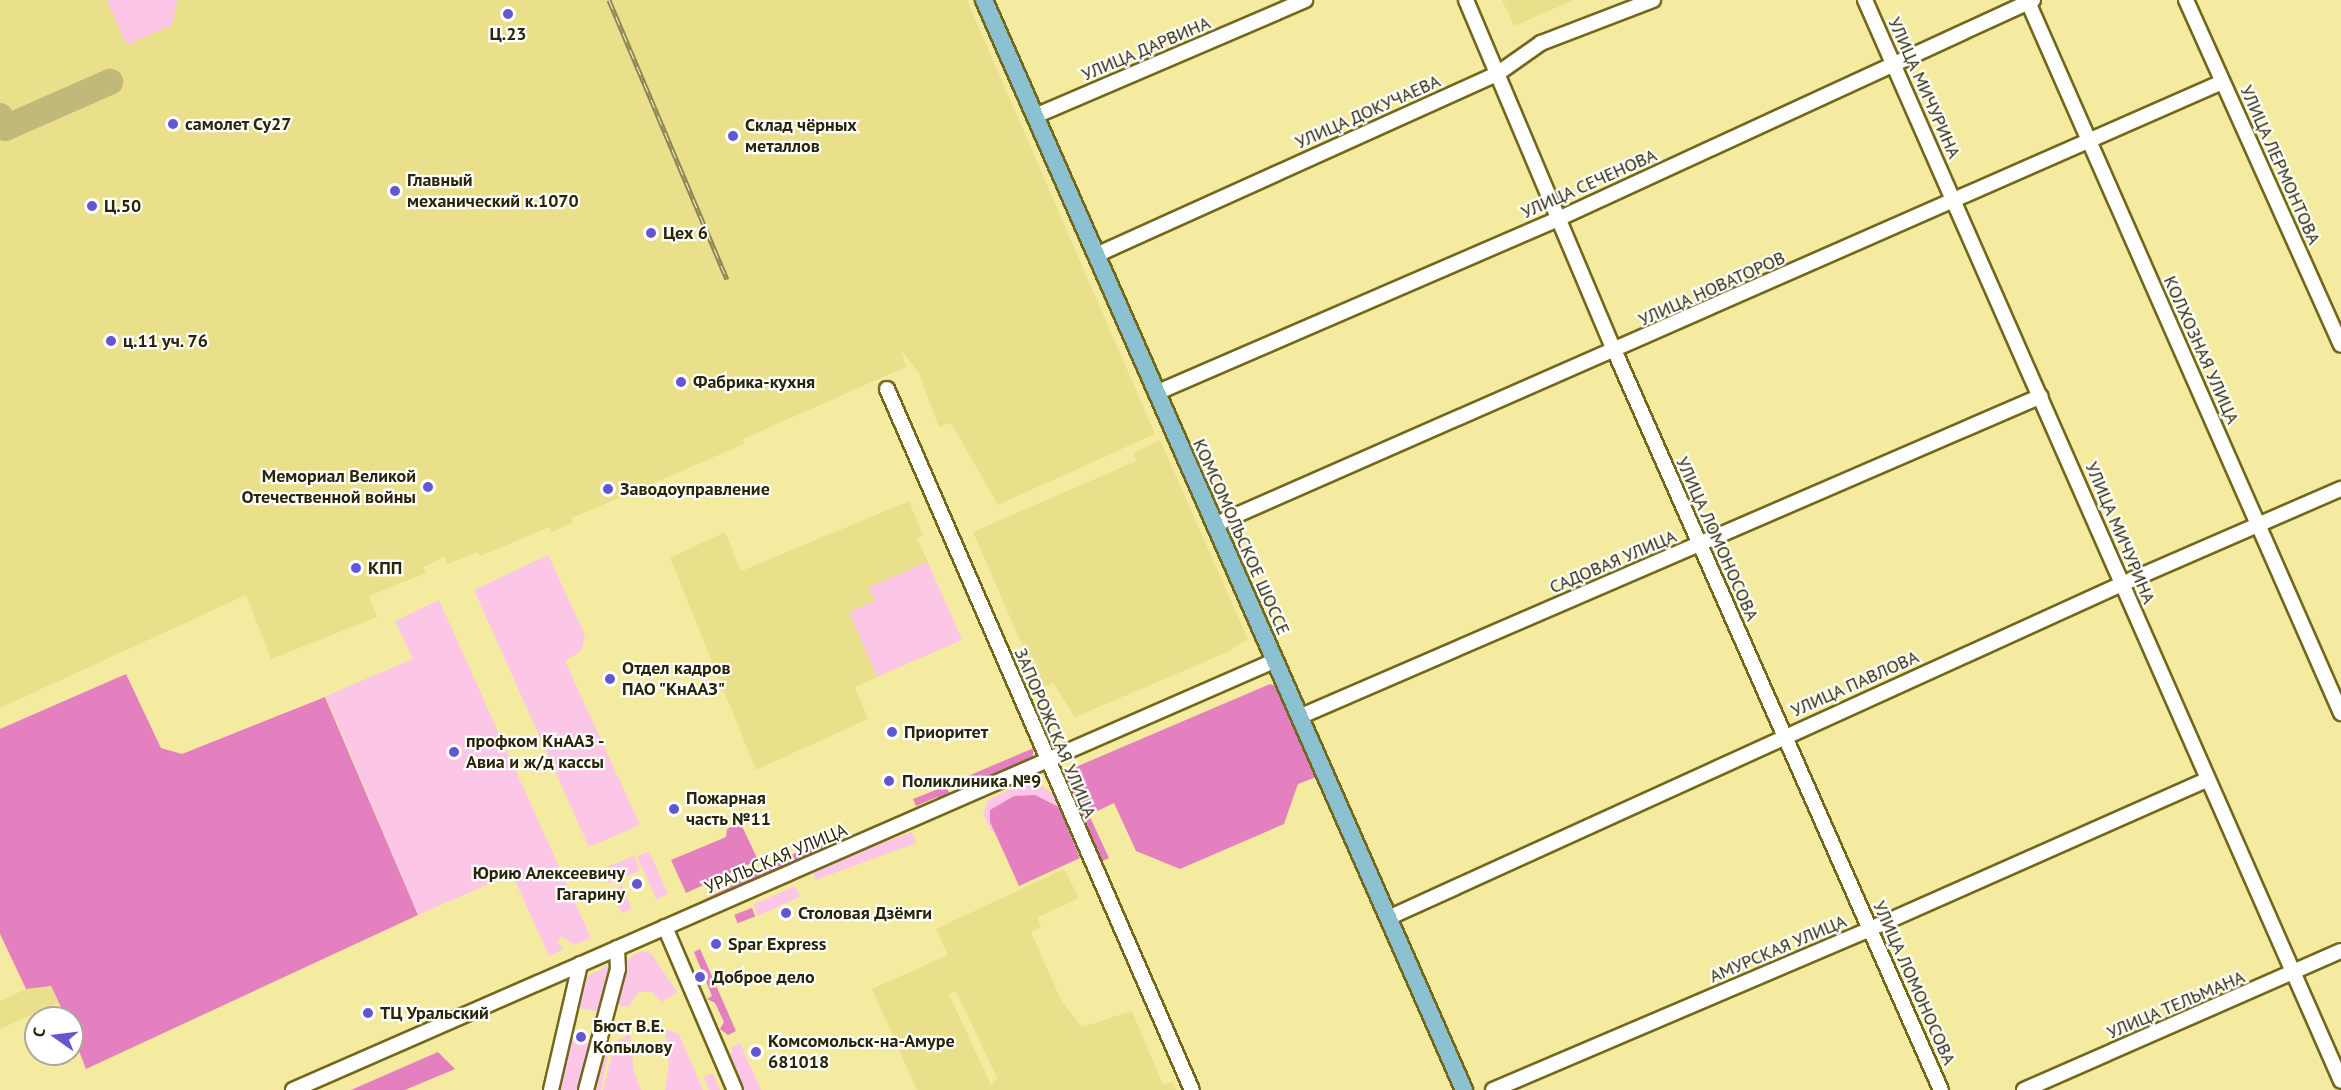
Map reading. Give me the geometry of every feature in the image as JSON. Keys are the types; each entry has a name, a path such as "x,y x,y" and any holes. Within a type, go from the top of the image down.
{"main road":[{"name":"КОМСОМОЛЬСКОЕ ШОССЕ","path":"984,0 1464,1090"}],"street":[{"name":"УЛИЦА ДАРВИНА","path":"1035,116 1305,0"},
{"name":"УЛИЦА ЛОМОНОСОВА","path":"1466,0 1699,545 1941,1090"},
{"name":"УЛИЦА ДОКУЧАЕВА","path":"1096,255 1497,74 1541,43 1653,0"},
{"name":"УЛИЦА МИЧУРИНА","path":"1865,0 2041,396 2206,780 2341,1081"},
{"name":"УЛИЦА ЛЕРМОНТОВА","path":"2186,0 2341,345"},
{"name":"УЛИЦА СЕЧЕНОВА","path":"1156,393 1558,219 2030,1"},
{"name":"КОЛХОЗНАЯ УЛИЦА","path":"2030,1 2090,144 2341,713"},
{"name":"УЛИЦА НОВАТОРОВ","path":"1214,525 2090,144 2222,82"},
{"name":"ЗАПОРОЖСКАЯ УЛИЦА","path":"887,389 1047,762 1192,1090"},
{"name":"САДОВАЯ УЛИЦА","path":"1299,717 2041,396"},
{"name":"УЛИЦА ПАВЛОВА","path":"1388,918 2122,584 2341,489"},
{"name":"УРАЛЬСКАЯ УЛИЦА","path":"293,1090 1274,661"},
{"name":"АМУРСКАЯ УЛИЦА","path":"1493,1090 1870,929 2206,780"},
{"path":"665,927 735,1090"},
{"path":"586,1090 618,969 617,948"},
{"name":"УЛИЦА ТЕЛЬМАНА","path":"2024,1090 2341,951"},
{"path":"551,1090 580,964"}],"shaded area":[{"path":"0,0 967,0 1155,434 998,505 951,423 939,427 919,374 901,349 906,367 743,439 744,444 572,518 573,523 552,532 549,527 480,556 478,552 448,564 444,557 424,567 426,573 369,596 377,617 271,659 246,595 0,708"},
{"path":"107,0 176,0 177,2 172,25 127,45"},
{"path":"1502,0 1574,0 1514,26"},
{"path":"1160,440 1248,639 1225,653 1075,717 1053,683 1041,688 973,532 1136,461 1134,453"},
{"path":"909,501 923,535 917,538 928,562 870,587 875,601 849,612 877,677 855,687 868,719 756,770 670,558 725,532 741,571"},
{"path":"548,555 585,635 581,651 565,661 640,825 589,847 474,590"},
{"path":"928,562 962,640 877,677 849,612 875,601 869,587"},
{"path":"439,600 591,938 574,945 562,936 557,942 564,949 549,956 512,874 418,915 326,696 413,659 395,621"},
{"path":"126,674 161,748 182,754 325,697 418,915 86,1069 84,1064 84,1006 60,1006 51,986 26,989 0,934 0,729"},
{"path":"1270,684 1281,688 1319,776 1298,784 1284,824 1180,869 1136,851 1114,803 1089,815 1109,858 1096,864 1057,775"},
{"path":"1034,748 1032,760 961,794 956,781"},
{"path":"1024,783 1038,784 1052,793 1059,807 1047,800 990,822 994,832 991,831 983,814 988,800"},
{"path":"946,786 952,798 941,804 937,797 916,806 913,799"},
{"path":"1035,795 1059,807 1080,858 1019,886 990,822 990,810 1014,796"},
{"path":"740,822 758,860 686,893 671,860 726,837 727,829"},
{"path":"912,832 916,843 816,880 811,869"},
{"path":"819,841 825,853 698,917 692,905"},
{"path":"649,851 668,894 656,899 637,856"},
{"path":"634,856 640,871 608,884 602,869"},
{"path":"1064,869 1079,898 1037,918 1041,927 1031,932 1062,1002 1082,1027 1132,1011 1163,1085 1173,1082 1176,1090 917,1090 872,989 948,955 936,929","holes":["956,991 997,1078 991,1085 949,994"]},
{"path":"622,886 632,909 622,913 612,890"},
{"path":"795,886 800,897 758,916 753,905"},
{"path":"752,908 755,916 737,923 734,915"},
{"path":"700,949 736,1031 728,1035 720,1029 724,1022 715,1003 707,999 712,996 694,952"},
{"path":"641,951 651,953 677,992 662,1002 652,992 639,992 628,1007 615,1005 629,958"},
{"path":"609,965 611,971 600,1012 579,1008 587,976"},
{"path":"35,985 51,987 58,1003 51,1006 24,1006 24,1018 0,1029 0,1001"},
{"path":"665,1029 679,1034 703,1090 665,1090 669,1065"},
{"path":"572,1034 593,1040 579,1090 556,1090"},
{"path":"630,1034 634,1072 641,1090 603,1090 615,1042"},
{"path":"605,1043 610,1044 601,1090 596,1090"},
{"path":"740,1043 761,1090 744,1090 730,1056 732,1047"},
{"path":"438,1052 455,1069 405,1090 351,1090"},
{"path":"713,1073 720,1090 709,1090 704,1077"}],"taxiway":[{"path":"0,116 5,128 110,82"}],"railway":[{"path":"609,0 727,279"}],"place":[{"name":"Ц.23","path":"508,14"},
{"name":"самолет Су27","path":"173,124"},
{"name":"Склад чёрных металлов","path":"733,136"},
{"name":"Главный механический к.1070","path":"395,191"},
{"name":"Ц.50","path":"92,206"},
{"name":"Цех 6","path":"651,233"},
{"name":"ц.11 уч. 76","path":"111,341"},
{"name":"Фабрика-кухня","path":"681,382"},
{"name":"Мемориал Великой Отечественной войны","path":"428,487"},
{"name":"Заводоуправление","path":"608,489"},
{"name":"КПП","path":"356,568"},
{"name":"Отдел кадров ПАО \"КнААЗ\"","path":"610,679"},
{"name":"Приоритет","path":"892,732"},
{"name":"профком КнААЗ - Авиа и ж/д кассы","path":"454,752"},
{"name":"Поликлиника №9","path":"889,781"},
{"name":"Пожарная часть №11","path":"674,809"},
{"name":"Юрию Алексеевичу Гагарину","path":"637,884"},
{"name":"Столовая Дзёмги","path":"786,913"},
{"name":"Spar Express","path":"716,944"},
{"name":"Доброе дело","path":"700,977"},
{"name":"ТЦ Уральский","path":"368,1013"},
{"name":"Бюст В.Е. Копылову","path":"581,1037"},
{"name":"Комсомольск-на-Амуре 681018","path":"756,1052"}]}
